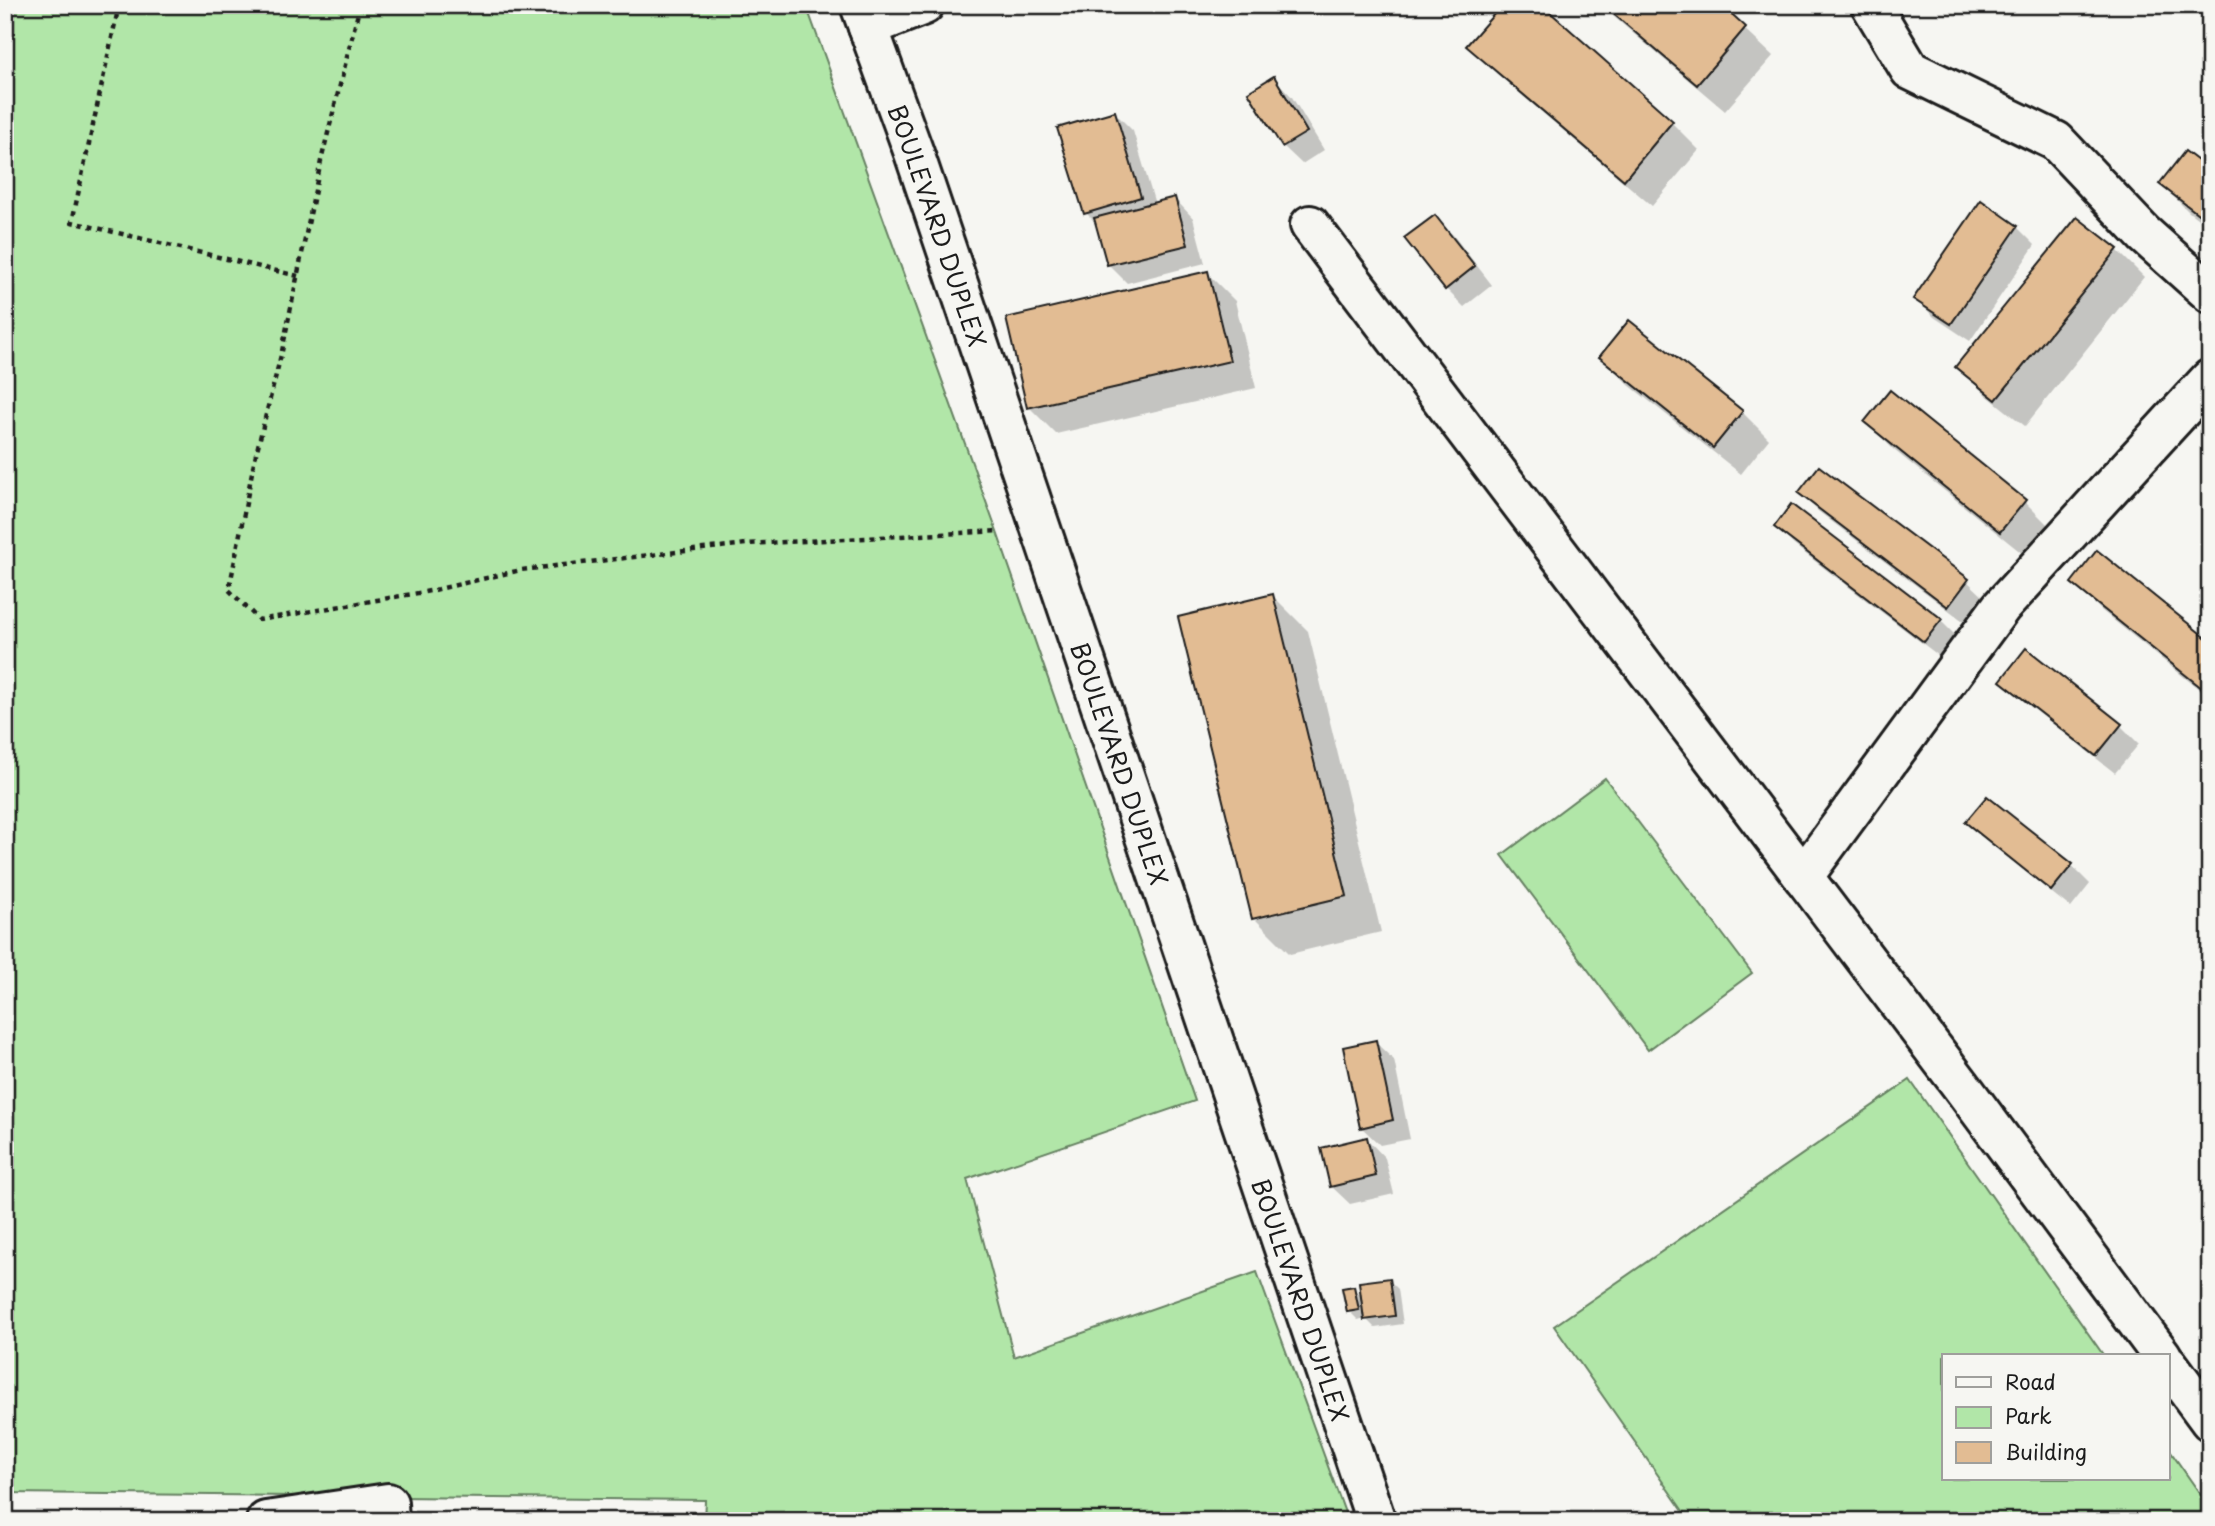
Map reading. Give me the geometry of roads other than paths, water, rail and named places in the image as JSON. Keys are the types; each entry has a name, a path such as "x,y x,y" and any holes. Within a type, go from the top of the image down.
{"street":[{"path":"864,16 923,5"},
{"path":"1871,5 1910,71 2056,141 2144,234 2210,293"},
{"name":"BOULEVARD DUPLEX","path":"864,16 914,153 1376,1521"},
{"path":"1310,225 2161,1354"},
{"path":"1803,877 2001,607 2210,379"},
{"path":"2170,1367 2207,1414"},
{"path":"265,1521 388,1503 388,1521"}]}
